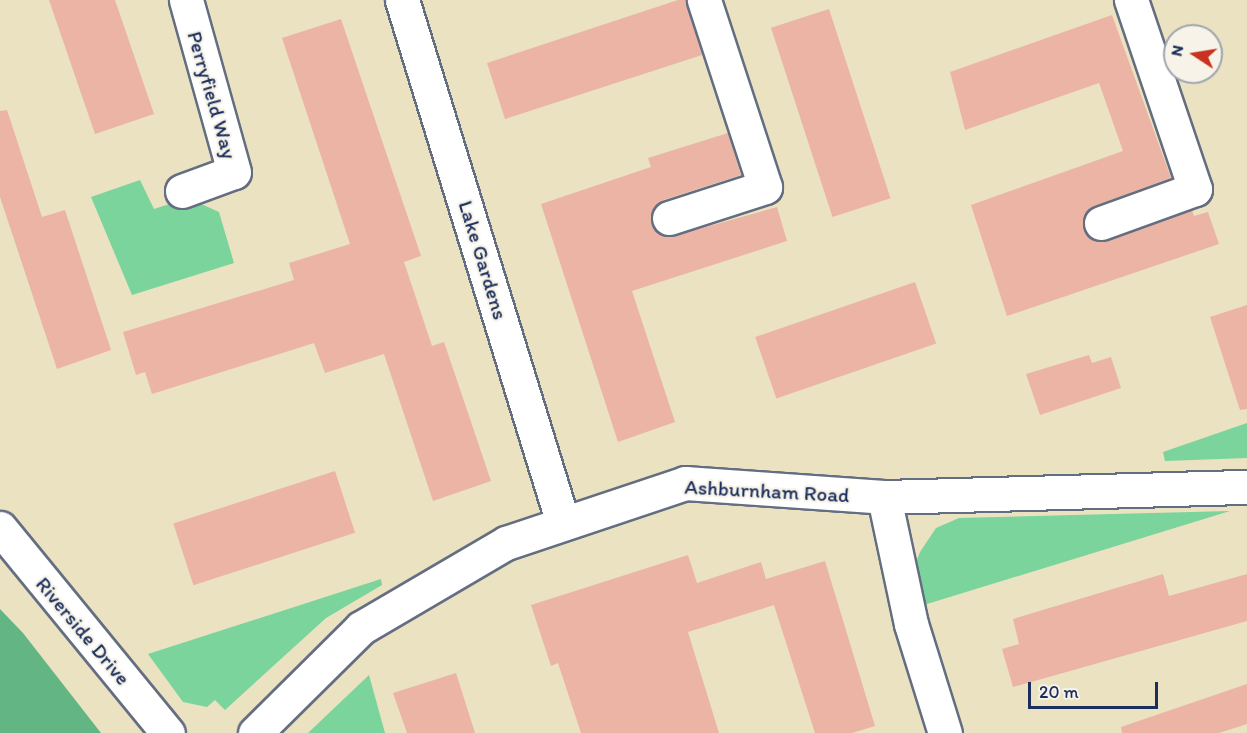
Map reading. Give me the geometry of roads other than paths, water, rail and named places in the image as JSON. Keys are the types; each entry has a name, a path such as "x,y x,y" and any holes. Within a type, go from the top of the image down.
{"street":[{"name":"Perryfield Way","path":"183,191 234,172 186,0"},
{"name":"Lake Gardens","path":"402,0 562,520"},
{"path":"669,218 765,187 704,0"},
{"path":"1101,223 1195,189 1131,0"},
{"name":"Ashburnham Road","path":"255,733 361,628 506,543 562,520 686,483 884,497 1247,487"},
{"path":"884,497 911,624 945,733"},
{"name":"Riverside Drive","path":"0,528 168,733"}]}
